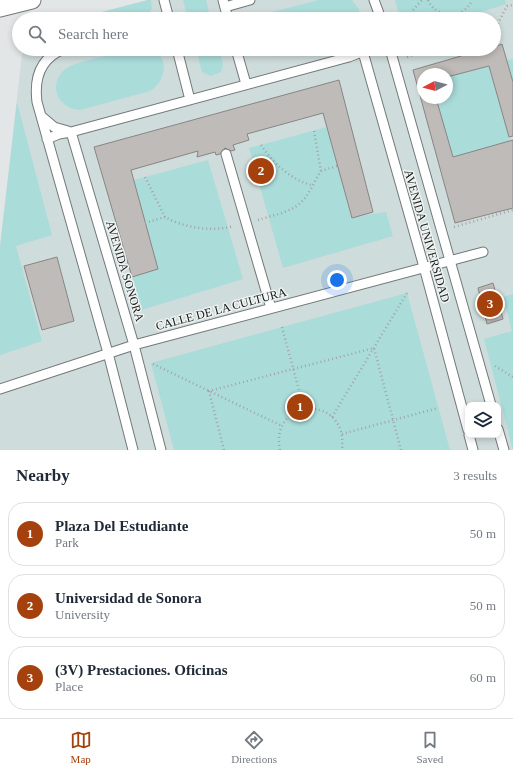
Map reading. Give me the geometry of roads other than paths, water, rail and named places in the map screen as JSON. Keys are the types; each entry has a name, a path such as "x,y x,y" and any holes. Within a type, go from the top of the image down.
{"street":[{"path":"0,8 32,0"}],"lane":[{"path":"164,0 167,12"},
{"path":"224,4 250,0"},
{"path":"374,0 379,12"},
{"path":"50,56 42,65 37,76 36,89 41,116 108,353 133,450"},
{"path":"179,56 190,100"},
{"path":"238,56 246,84"},
{"path":"47,139 58,134 71,132 190,100 345,56"},
{"name":"AVENIDA UNIVERSIDAD","path":"368,56 465,419"},
{"name":"AVENIDA UNIVERSIDAD","path":"392,56 490,402"},
{"path":"41,116 54,126 71,132"},
{"name":"AVENIDA SONORA","path":"71,132 134,345 161,450"},
{"path":"226,154 271,308"},
{"name":"CALLE DE LA CULTURA","path":"0,389 134,345 483,252"},
{"path":"470,438 473,450"},
{"path":"500,438 504,450"}],"place":[{"name":"Universidad de Sonora","path":"261,171"},
{"name":"(3V) Prestaciones. Oficinas","path":"490,304"},
{"name":"Plaza Del Estudiante","path":"300,407"}]}
